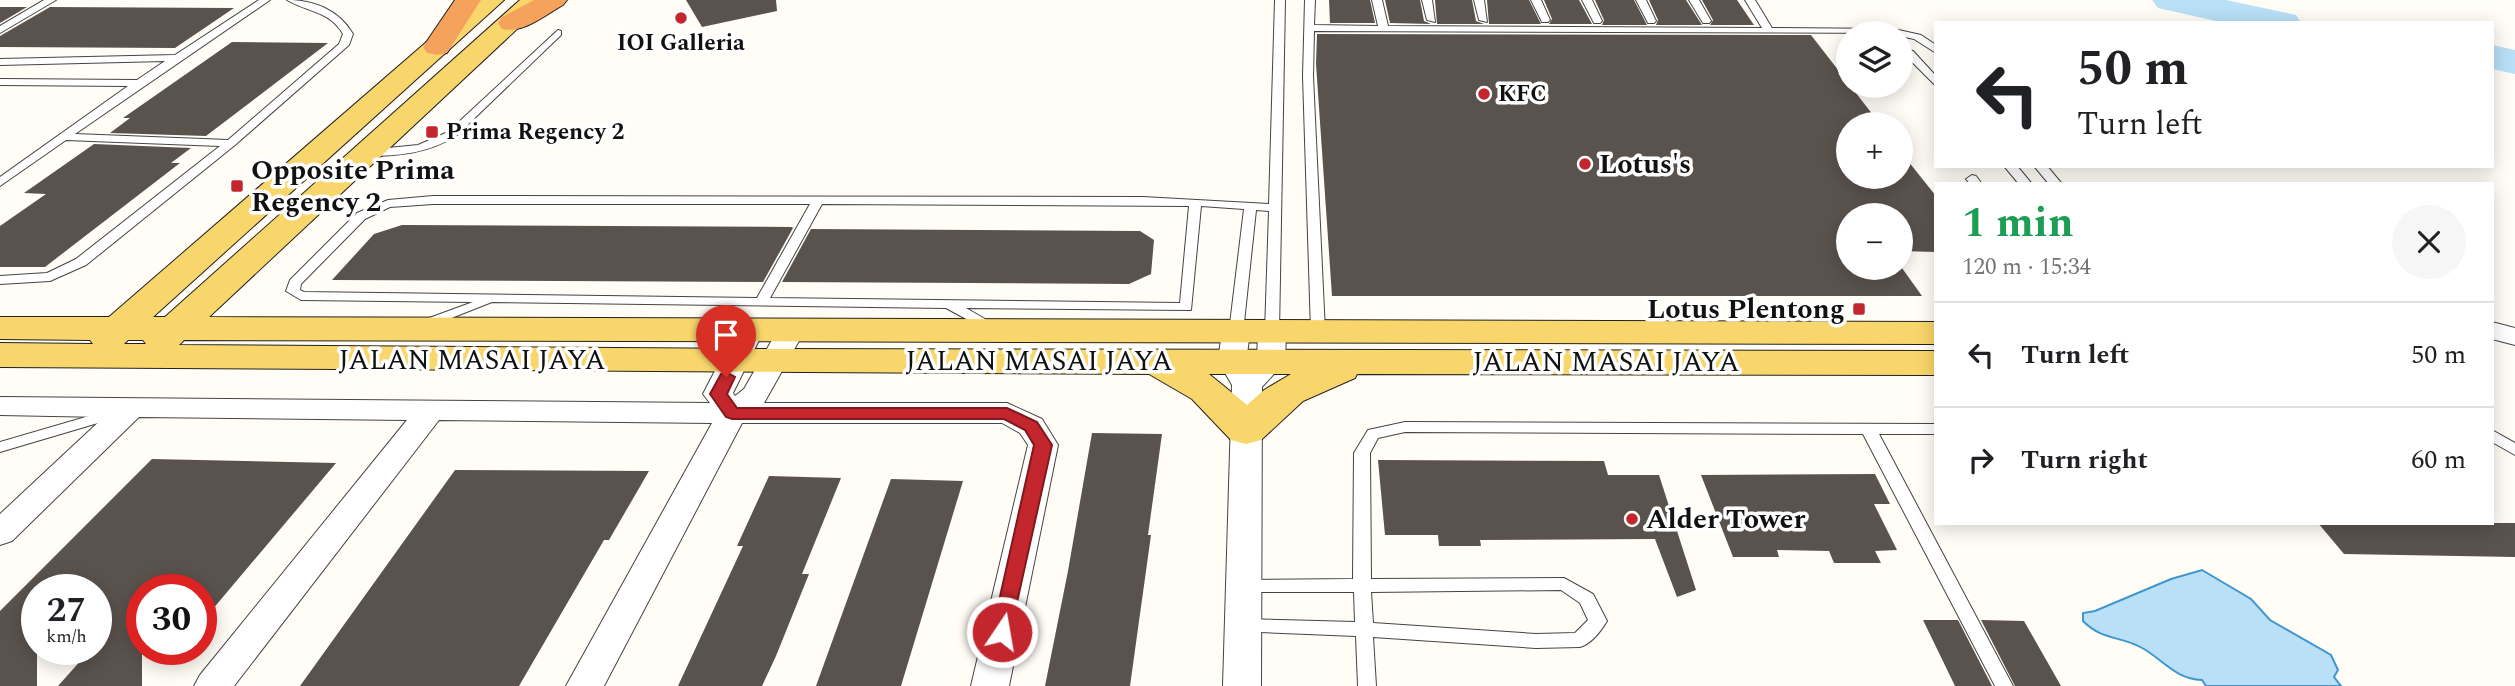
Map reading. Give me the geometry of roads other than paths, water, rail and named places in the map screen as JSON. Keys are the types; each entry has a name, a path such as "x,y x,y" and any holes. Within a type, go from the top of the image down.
{"highway":[{"path":"438,47 468,0"},
{"path":"501,11 554,0"}],"main road":[{"path":"88,356 192,261 438,47 501,11 535,0"},
{"path":"143,358 368,153 501,11"},
{"path":"4,337 100,304 192,261"},
{"path":"236,273 226,313 234,324 269,331"},
{"name":"JALAN MASAI JAYA","path":"4,337 117,330 411,329 742,366"},
{"name":"JALAN MASAI JAYA","path":"4,337 88,356 143,358 742,366 782,347 998,332 1252,355 1363,362 1934,363"},
{"name":"JALAN MASAI JAYA","path":"782,347 1155,361 1252,355 1318,332 1934,333"},
{"path":"1155,361 1197,382 1220,399 1246,430 1271,403 1299,384 1363,362"}],"street":[{"path":"2494,331 2515,337"},
{"path":"1242,686 1246,430 1252,355"},
{"path":"585,686 742,366"},
{"path":"0,406 430,411 742,366 1007,414 1031,426 1043,445 990,686"},
{"path":"0,533 132,407"},
{"path":"213,686 430,411"}],"lane":[{"path":"0,30 51,0"},
{"path":"0,182 139,83 265,0"},
{"path":"0,280 50,277 81,262 231,143 344,45 348,34 344,24 317,7 292,0"},
{"path":"1252,355 1275,208 1280,0"},
{"path":"1310,0 1308,28 1318,332"},
{"path":"1377,0 1384,29"},
{"path":"1427,0 1433,24"},
{"path":"1479,0 1485,24"},
{"path":"1536,0 1547,25"},
{"path":"1587,0 1599,25"},
{"path":"1641,0 1653,25"},
{"path":"1694,0 1709,25"},
{"path":"1751,0 1768,30"},
{"path":"1308,28 1384,29 1433,24 1709,25 1768,30 1894,32 1922,39 1934,48"},
{"path":"368,153 409,152 431,146 452,134 558,33"},
{"path":"1913,57 1934,81"},
{"path":"0,62 177,58"},
{"path":"0,82 139,83"},
{"path":"63,137 231,143"},
{"path":"2012,168 2024,182"},
{"path":"2042,168 2054,182"},
{"path":"1195,202 1186,307 947,304 742,366 494,299 301,296 293,291 295,283 361,216 388,204 433,200 1195,202 1275,208"},
{"path":"742,366 818,201"},
{"path":"1250,208 1252,355"},
{"path":"411,329 494,299"},
{"path":"947,304 998,332"},
{"path":"0,447 132,407"},
{"path":"1367,686 1362,586 1362,453 1373,434 1405,427 1934,429"},
{"path":"1868,428 2004,686"},
{"path":"2494,436 2515,450"},
{"path":"1243,626 1363,629 1536,641 1580,640 1598,621 1587,599 1564,584 1244,586"}],"water":[{"path":"2202,570 2251,599 2270,620 2331,655 2338,670 2334,677 2341,686 2206,686 2202,680 2177,673 2144,649 2098,632 2083,621 2083,613 2095,611 2171,579"}],"waterway":[{"path":"2171,0 2272,21"},
{"path":"2494,57 2515,62"}],"place":[{"name":"IOI Galleria","path":"681,18"},
{"name":"KFC","path":"1484,94"},
{"name":"Prima Regency 2","path":"432,132"},
{"name":"Lotus's","path":"1585,164"},
{"name":"Opposite Prima Regency 2","path":"237,186"},
{"name":"Lotus Plentong","path":"1859,309"},
{"name":"Alder Tower","path":"1632,519"}]}
